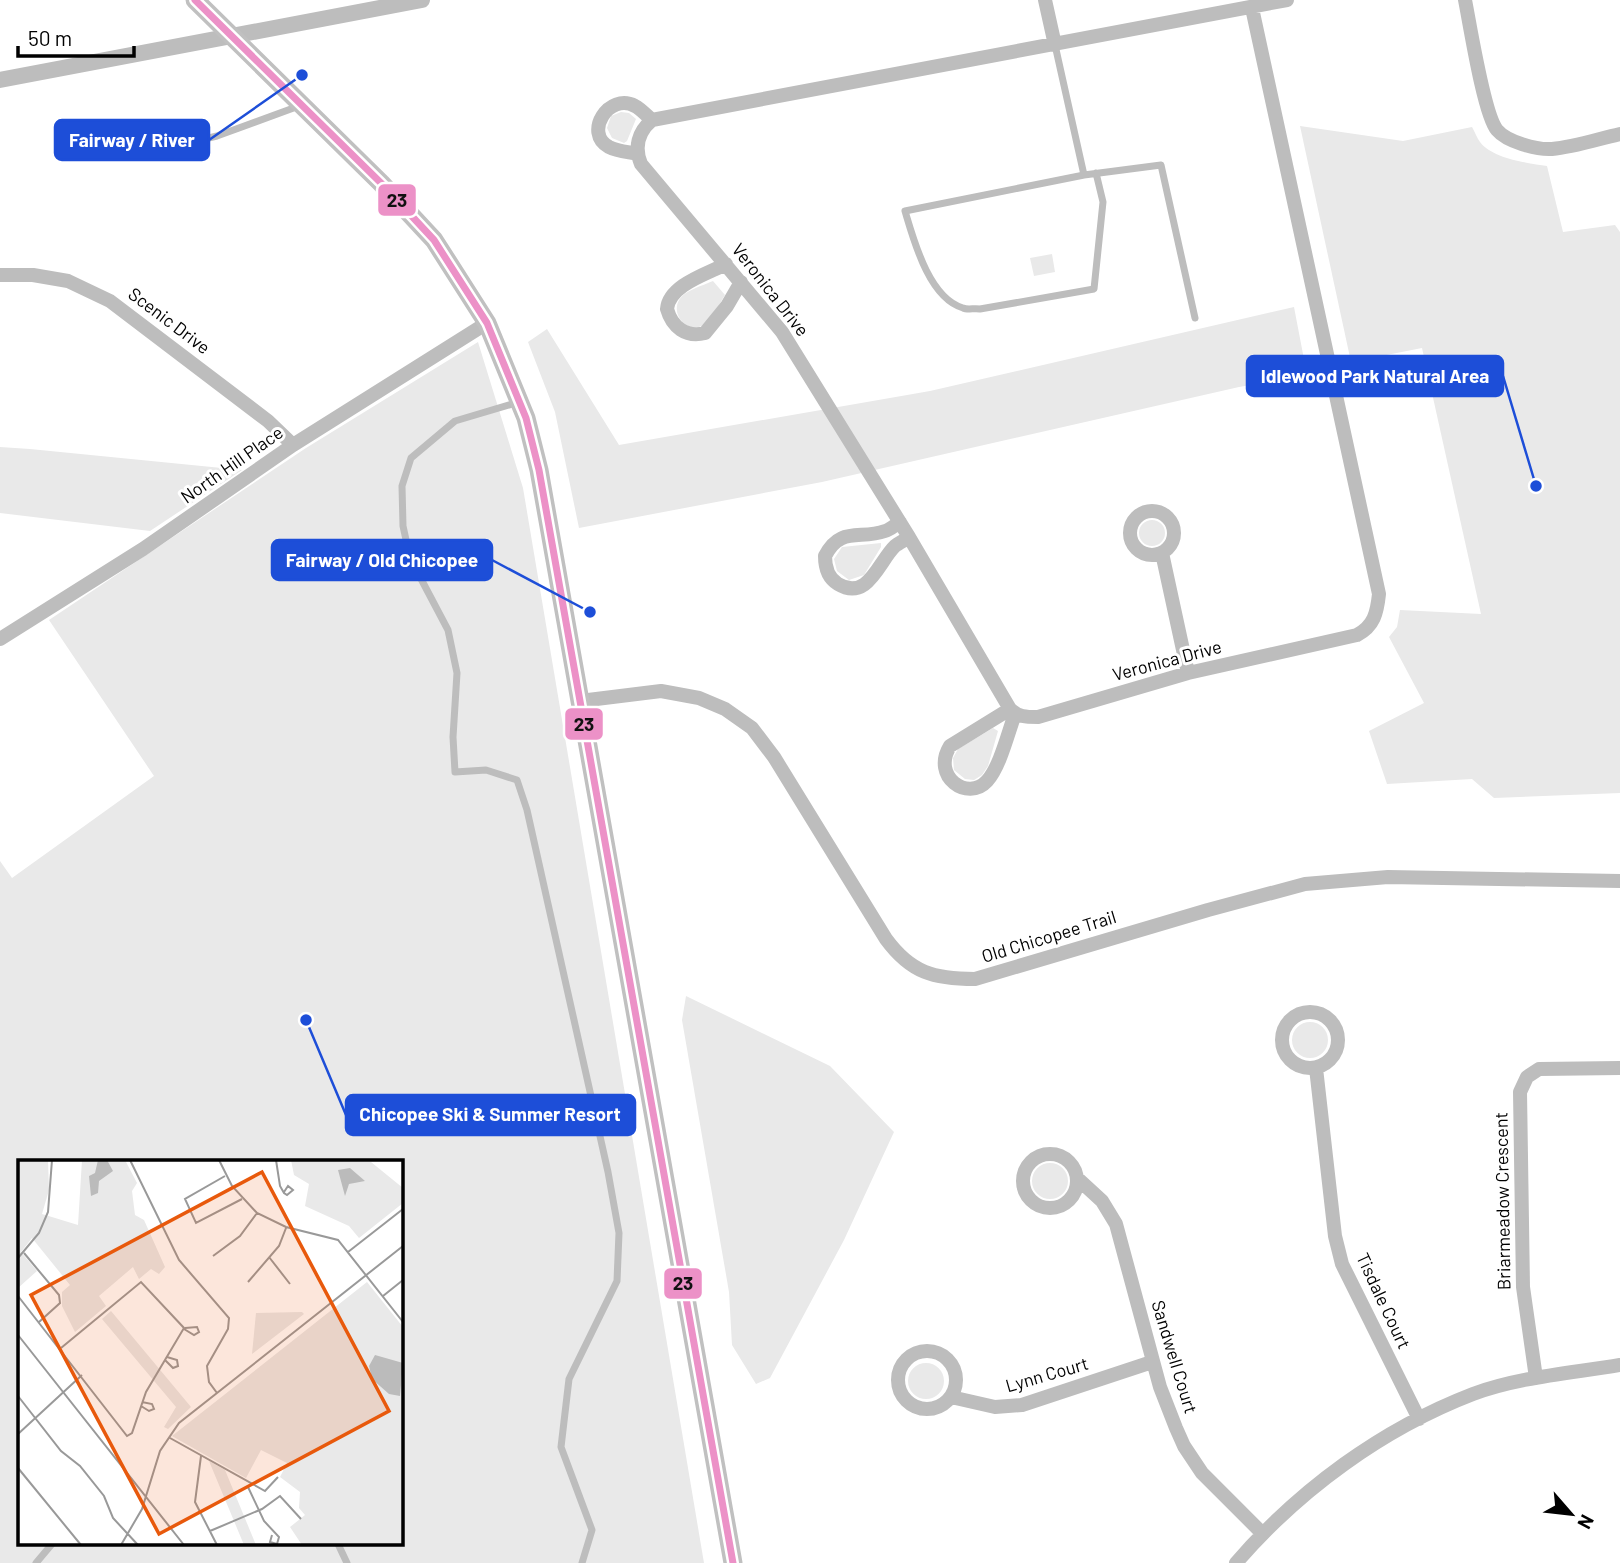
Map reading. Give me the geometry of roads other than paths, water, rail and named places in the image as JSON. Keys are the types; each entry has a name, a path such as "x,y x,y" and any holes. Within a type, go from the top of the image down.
{"main road":[{"path":"195,0 381,183 433,240 487,324 519,401 540,470 733,1563"}],"street":[{"path":"0,80 422,0"},
{"path":"1045,0 1055,45"},
{"path":"652,120 635,106 624,103 610,107 600,119 599,134 612,149 637,154 640,135 652,120 1287,0"},
{"path":"1465,0 1487,105 1494,127 1499,132 1511,139 1546,149 1620,134"},
{"name":"Veronica Drive","path":"637,154 641,164 782,332 900,522 1012,711 1026,717 1038,716 1188,673 1357,635 1367,630 1377,613 1378,594 1374,570 1252,8"},
{"path":"726,264 681,287 672,295 667,309 675,325 692,335 707,331 727,306 741,282"},
{"name":"Scenic Drive","path":"0,275 33,275 68,281 110,301 268,421 293,445"},
{"name":"North Hill Place","path":"0,639 143,550 293,445 487,324"},
{"path":"900,522 884,532 851,535 835,541 824,556 829,575 840,586 863,586 894,547 909,537"},
{"path":"1162,553 1188,673"},
{"name":"Old Chicopee Trail","path":"580,701 661,691 699,698 725,709 752,728 775,757 898,955 918,969 944,979 975,979 1305,884 1388,877 1620,881"},
{"path":"1012,711 993,772 985,784 964,788 950,780 944,767 950,746 1012,711"},
{"path":"1300,1013 1326,1016 1338,1031 1337,1050 1332,1058 1316,1068 1307,1068 1290,1060 1282,1044 1286,1026 1300,1013"},
{"name":"Tisdale Court","path":"1316,1068 1335,1236 1342,1264 1419,1419"},
{"name":"Briarmeadow Crescent","path":"1536,1378 1523,1287 1520,1092 1527,1077 1539,1069 1620,1068"},
{"name":"Sandwell Court","path":"1077,1178 1102,1201 1116,1224 1152,1363 1184,1446 1202,1473 1262,1533"},
{"path":"926,1351 943,1356 954,1370 955,1388 951,1397 944,1404 925,1410 906,1402 897,1384 902,1365 917,1353 926,1351"},
{"name":"Lynn Court","path":"951,1397 995,1407 1022,1405 1152,1363"},
{"path":"1236,1563 1262,1533 1304,1494 1361,1452 1419,1419 1474,1393 1536,1378 1620,1366"}],"lane":[{"path":"1055,45 1084,175"},
{"path":"88,131 129,157 217,136 303,105"},
{"path":"1097,173 1103,202 1094,289 980,309 963,308 943,296 927,275 905,211 1084,175 1097,173 1161,165 1195,318"},
{"path":"519,401 456,421 411,458 402,486 403,526 410,558 448,630 457,673 453,737 455,772 486,770 517,780 527,810 608,1172 619,1233 617,1281 569,1378 561,1447 592,1530 582,1563"},
{"path":"36,1563 50,1546"},
{"path":"339,1546 347,1563"}],"place":[{"name":"Fairway / River","path":"302,75"},
{"name":"Idlewood Park Natural Area","path":"1536,486"},
{"name":"Fairway / Old Chicopee","path":"590,612"},
{"name":"Chicopee Ski & Summer Resort","path":"306,1020"}]}
